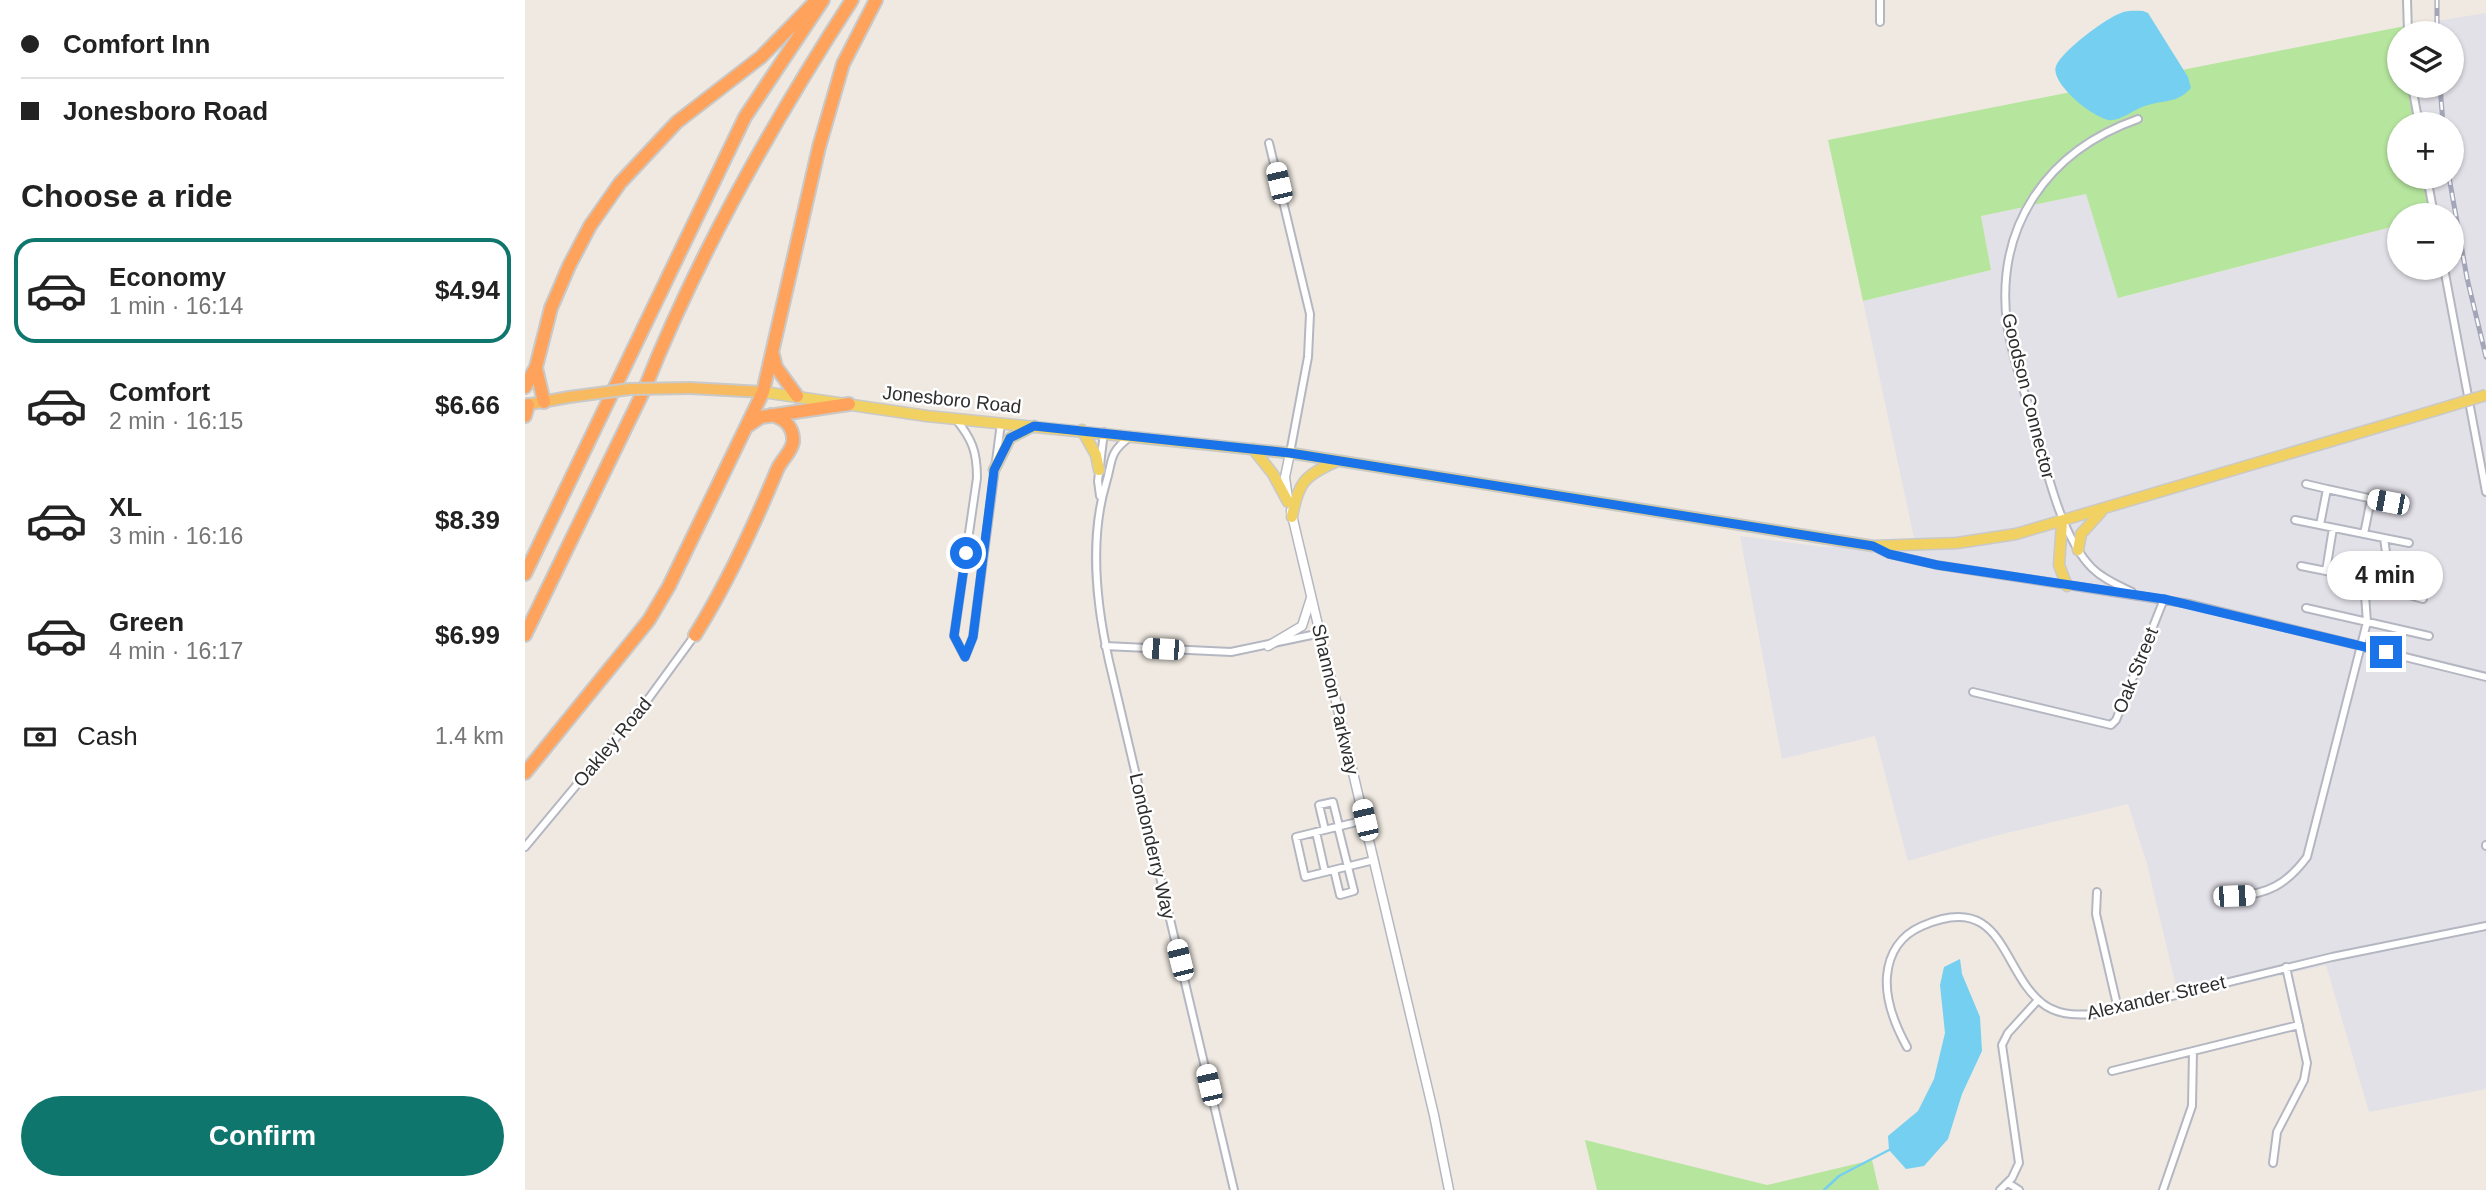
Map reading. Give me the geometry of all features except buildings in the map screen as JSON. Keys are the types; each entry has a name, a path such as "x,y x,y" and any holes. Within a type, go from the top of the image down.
{"highway":[{"path":"525,387 535,368 551,308 569,266 590,226 620,183 677,122 761,57 820,0"},
{"path":"525,574 745,117 820,0"},
{"path":"525,635 645,388 661,346 750,170 797,84 852,0"},
{"path":"525,773 649,620 669,586 763,392 820,148 843,64 876,0"},
{"path":"773,349 776,367 797,396"},
{"path":"535,368 544,402"},
{"name":"Jonesboro Road","path":"526,409 569,397 630,389 690,388 763,392"},
{"path":"746,427 754,420 771,415 849,404"},
{"path":"695,635 725,588 763,508 778,466 791,447 792,434 788,425 771,415"}],"main road":[{"name":"Jonesboro Road","path":"763,392 955,418 1290,453 1873,546 1975,541 2062,522"},
{"path":"2067,586 2059,565 2062,522 2486,395"},
{"path":"994,470 1010,438 1034,426"},
{"path":"1082,430 1095,455 1099,470"},
{"path":"1253,449 1273,474 1289,502"},
{"path":"1292,517 1301,484 1316,470 1337,461"},
{"path":"2078,550 2081,534 2104,509"}],"street":[{"path":"1880,0 1880,22"},
{"path":"2407,0 2408,21"},
{"name":"Goodson Connector","path":"2062,522 2007,326 2005,292 2009,257 2024,213 2053,172 2092,139 2138,119"},
{"path":"1269,143 1310,314 1308,357 1290,453"},
{"path":"2446,280 2486,492"},
{"path":"955,418 971,438 977,455 977,478 954,636 965,657 973,637 1001,423"},
{"name":"Londonderry Way","path":"1104,432 1099,470 1096,561 1105,646 1234,1190"},
{"name":"Londonderry Way","path":"1100,499 1114,449 1132,435"},
{"name":"Shannon Parkway","path":"1290,453 1285,477 1292,517 1365,820 1449,1190"},
{"path":"2306,484 2405,506"},
{"path":"2320,525 2327,489"},
{"path":"2364,534 2371,499"},
{"path":"2295,520 2410,543"},
{"name":"Jonesboro Road","path":"2062,522 2092,568 2108,581 2137,595"},
{"path":"2326,571 2333,528"},
{"path":"2384,538 2391,589"},
{"name":"Jonesboro Road","path":"1873,546 1889,554 1937,565 2164,599 2486,677"},
{"path":"2301,566 2423,599"},
{"path":"2234,896 2255,895 2276,888 2293,875 2307,857 2367,622 2364,582"},
{"path":"1268,646 1301,626 1311,595"},
{"name":"Oak Street","path":"1973,692 2111,725 2116,720 2164,599"},
{"path":"2306,608 2429,636"},
{"path":"1105,646 1231,652 1321,633"},
{"name":"Oakley Road","path":"525,847 649,698 695,635"},
{"path":"1325,830 1319,805 1333,802 1354,891 1340,895 1334,870"},
{"path":"1365,820 1296,837 1305,877 1374,860"},
{"path":"1316,832 1325,872"},
{"path":"2097,892 2096,914 2118,1009"},
{"path":"1907,1047 1896,1028 1887,985 1888,966 1905,936 1938,920 1966,918 1983,924 1999,937 2038,1000 2008,1033 2002,1045 2019,1163 2008,1183 2000,1190"},
{"name":"Alexander Street","path":"2038,1000 2058,1012 2075,1015 2118,1009 2286,967 2486,926"},
{"path":"2273,1163 2277,1132 2304,1080 2307,1063 2286,967"},
{"path":"2112,1071 2299,1025"},
{"path":"2163,1190 2192,1106 2193,1051"},
{"path":"2008,1183 2019,1190"}],"shaded area":[{"path":"2486,13 2486,1089 2369,1112 2326,965 2179,999 2147,864 2128,804 1994,836 1908,861 1875,736 1782,759 1740,536 1825,547 1916,547 1863,301 1991,270 1981,216 2086,194 2119,298 2387,228 2387,280 2464,280 2464,203 2428,203 2427,189 2464,189 2464,112 2416,112 2415,98 2464,98 2464,21 2436,21"}],"green space":[{"path":"2387,30 2387,98 2415,98 2416,112 2387,112 2387,189 2427,189 2428,203 2387,203 2387,228 2118,298 2086,194 1981,216 1991,270 1863,301 1828,140"},
{"path":"1585,1140 1767,1185 1872,1160 1879,1190 1597,1190"}],"water":[{"path":"2124,12 2148,13 2188,77 2191,88 2176,99 2144,106 2117,119 2106,119 2087,109 2067,91 2056,73 2056,66 2075,44 2105,21"},
{"path":"1960,959 1962,974 1980,1017 1982,1051 1962,1094 1948,1139 1924,1166 1906,1169 1889,1150 1888,1136 1918,1111 1934,1079 1945,1033 1940,985 1944,967"}],"waterway":[{"path":"1824,1190 1839,1176 1889,1150"}],"railway":[{"path":"2437,0 2437,21"},
{"path":"2441,98 2442,112"},
{"path":"2451,189 2467,278 2486,357"}],"route":[{"path":"966,553 954,636 965,657 973,637 994,470 1010,438 1034,426 1290,453 1830,542 1873,546 1889,554 1937,565 2190,604 2386,652"}]}
